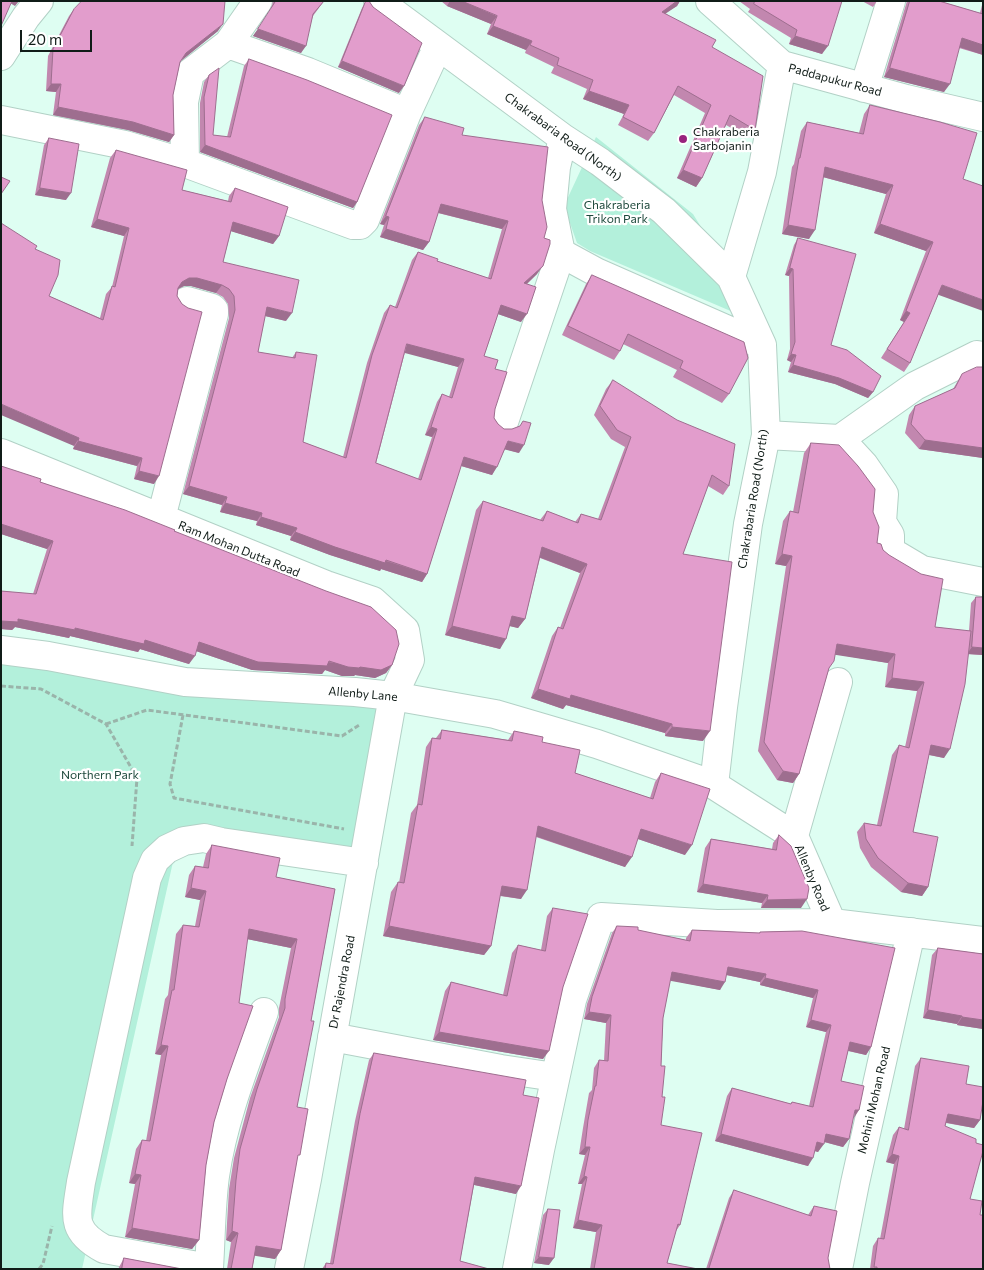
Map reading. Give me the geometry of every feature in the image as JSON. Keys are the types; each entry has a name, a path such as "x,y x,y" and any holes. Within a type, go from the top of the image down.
{"street":[{"path":"1,56 38,1"},
{"path":"185,163 184,102 190,73 228,44 258,1"},
{"name":"Chakrabaria Road (North)","path":"378,1 563,138 600,162 664,211 731,277 762,345 766,436 748,524 714,785"},
{"name":"Paddapukur Road","path":"710,1 782,65 906,99 983,117"},
{"path":"864,88 891,1"},
{"path":"228,44 308,72 406,113"},
{"path":"1,120 125,146 185,163 353,225 360,225 365,220 406,113 438,46"},
{"path":"731,277 762,172 782,65"},
{"path":"504,422 561,253 552,209 556,166 563,138"},
{"path":"561,253 596,272 762,345"},
{"path":"161,518 214,314 212,308 187,301"},
{"path":"766,436 840,439 916,386 977,355 983,356"},
{"path":"840,439 864,465 884,494 882,522 890,535 890,551 922,570 983,582"},
{"name":"Ram Mohan Dutta Road","path":"1,453 326,585 373,601 405,630 410,660 393,696"},
{"name":"Allenby Lane","path":"1,650 48,656 185,682 346,691 393,696 494,714 596,744 714,785"},
{"path":"794,836 838,682"},
{"name":"Dr Rajendra Road","path":"289,1269 307,1179 393,696"},
{"name":"Allenby Road","path":"714,785 794,836 832,923 983,941"},
{"path":"264,1012 239,1081 225,1130 215,1176 211,1268 104,1249 89,1241 80,1230 76,1214 81,1182 147,878 155,860 167,848 184,841 204,838 364,863"},
{"path":"517,1269 572,1000 601,917 717,924 832,923"},
{"name":"Mohini Mohan Road","path":"838,1269 911,932"},
{"path":"332,1038 501,1070 556,1077"}],"path":[{"path":"1,686 41,689 106,724 136,778 132,852"},
{"path":"106,724 147,710 342,736 366,721"},
{"path":"183,715 170,784 174,798 345,829"},
{"path":"39,1269 44,1264 52,1226"}],"green space":[{"name":"Chakraberia Trikon Park","path":"596,137 693,214 727,269 747,318 590,251 577,243 564,206"},
{"name":"Northern Park","path":"1,657 384,702 359,857 179,835 82,1269 1,1269"}],"building":[{"path":"1,1 12,1 1,26"},
{"path":"82,1 225,1 223,24 186,53 180,62 173,95 174,135 133,122 58,107 61,84 51,84 53,49 74,9"},
{"path":"276,1 324,1 313,14 306,46 258,29"},
{"path":"366,1 369,1 373,7 422,43 404,86 342,61"},
{"path":"462,1 677,1 662,12 716,40 712,47 763,76 755,130 730,115 702,178 683,170 711,105 678,86 654,133 623,117 629,105 589,91 593,80 557,65 559,58 530,45 532,41 493,26 497,16"},
{"path":"755,1 842,1 828,46 795,36 797,30 754,4"},
{"path":"910,1 939,1 983,14 983,45 962,38 950,84 890,68"},
{"path":"249,59 307,80 392,115 357,202 205,145 204,97 209,75 219,68 213,135 230,137"},
{"path":"870,105 977,133 963,179 983,186 983,300 942,285 910,363 887,349 910,313 906,311 933,242 880,224 893,185 825,167 815,230 788,225 807,122 863,134"},
{"path":"425,117 464,128 462,135 548,147 542,200 547,227 544,238 550,240 550,244 543,266 524,283 536,287 527,314 501,305 484,356 498,360 495,369 507,372 495,409 494,418 498,424 504,429 512,429 520,426 523,421 531,423 524,445 508,441 497,467 464,457 427,574 386,560 385,563 335,547 295,532 297,528 261,517 262,513 225,503 227,497 189,486 235,310 234,296 229,289 222,285 197,278 189,278 182,282 178,288 177,296 182,304 202,312 159,476 139,471 142,458 78,441 79,438 1,404 1,223 37,246 35,249 60,260 58,275 49,296 103,320 112,286 115,287 129,228 97,219 116,150 187,170 182,190 231,202 235,188 288,207 279,236 233,222 223,262 299,280 292,313 267,307 258,352 295,358 296,352 317,355 303,442 346,458 372,355 390,305 397,308 418,252 438,259 437,261 491,279 508,221 441,204 429,242 386,229 389,217 386,216","holes":["407,344 464,359 452,398 442,394 431,427 437,429 421,480 376,463"]},
{"path":"49,138 79,144 71,193 40,188"},
{"path":"1,177 10,181 1,194"},
{"path":"798,238 856,254 831,345 847,350 881,376 873,392 839,378 793,365 796,355 791,354 795,342 793,269 790,268"},
{"path":"592,275 744,342 748,358 729,394 680,368 683,361 628,334 620,351 568,326"},
{"path":"977,367 983,367 983,448 925,440 911,424 915,406 955,388 962,374"},
{"path":"613,380 677,420 735,444 729,486 712,475 683,554 732,562 710,731 672,727 672,724 571,695 570,699 538,689 558,627 563,629 587,564 542,547 525,619 512,616 506,639 452,626 483,501 543,521 547,511 578,523 581,514 601,520 631,437 617,430 600,406"},
{"path":"811,443 839,445 875,489 873,512 879,527 877,543 881,544 883,550 921,574 943,579 935,627 971,631 965,684 950,749 931,745 913,832 938,837 928,887 908,883 878,858 866,839 864,823 881,826 899,745 909,748 924,682 892,678 895,654 837,644 834,661 829,668 799,774 783,771 764,742 792,556 782,554 790,511 798,513"},
{"path":"1,466 41,479 40,482 125,510 326,591 371,607 396,630 399,644 392,665 381,670 348,667 329,661 327,666 258,662 199,642 195,656 145,640 144,644 75,628 75,630 18,619 18,622 1,621 1,591 36,594 53,541 1,524"},
{"path":"976,597 983,597 983,648 972,647"},
{"path":"442,730 512,741 514,731 543,737 542,742 580,750 575,773 653,799 661,773 710,789 692,845 641,829 632,857 538,826 527,890 502,886 491,946 389,926 398,882 404,883 418,804 422,805 432,738 440,739"},
{"path":"779,835 791,846 809,888 807,899 767,900 768,895 703,884 711,839 776,850"},
{"path":"212,845 280,858 276,877 335,889 311,1021 314,1021 297,1107 308,1109 281,1250 256,1246 252,1269 231,1269 238,1233 232,1231 240,1149 257,1089 285,1008 285,999 297,939 249,929 239,1003 253,1006 214,1122 206,1165 199,1240 132,1228 141,1175 135,1174 142,1140 150,1141 168,1046 161,1045 172,990 174,990 183,925 199,927 206,891 191,888 195,866 208,868"},
{"path":"553,908 588,914 563,987 549,1051 439,1032 451,982 507,996 518,945 545,951"},
{"path":"617,926 638,927 638,930 690,941 692,930 760,933 802,931 895,948 871,1047 850,1042 841,1081 864,1086 859,1110 855,1110 849,1139 826,1134 824,1144 817,1142 813,1158 721,1134 732,1088 791,1104 792,1102 813,1107 831,1025 811,1020 818,990 765,978 766,974 728,967 725,982 672,972 663,1018 661,1066 665,1066 662,1097 665,1097 661,1125 702,1133 680,1225 678,1224 667,1263 698,1269 594,1269 602,1225 578,1220 587,1177 584,1176 590,1147 585,1147 588,1120 596,1086 599,1060 608,1061 611,1015 589,1012 592,997"},
{"path":"938,948 983,954 983,1020 928,1010"},
{"path":"374,1053 526,1080 523,1095 539,1098 521,1186 475,1177 460,1261 489,1269 325,1269 326,1263 333,1264 360,1114"},
{"path":"921,1058 969,1066 966,1084 983,1087 980,1120 948,1114 945,1126 976,1139 976,1143 983,1145 970,1199 982,1201 980,1215 983,1215 983,1269 877,1269 877,1267 874,1267 878,1238 884,1239 899,1156 892,1154 899,1127 908,1130"},
{"path":"734,1190 811,1216 814,1206 837,1211 828,1258 830,1269 709,1269"},
{"path":"548,1209 560,1210 554,1258 539,1257"},
{"path":"124,1258 182,1269 122,1269"}],"place":[{"name":"Chakraberia Sarbojanin","path":"683,139"}]}
